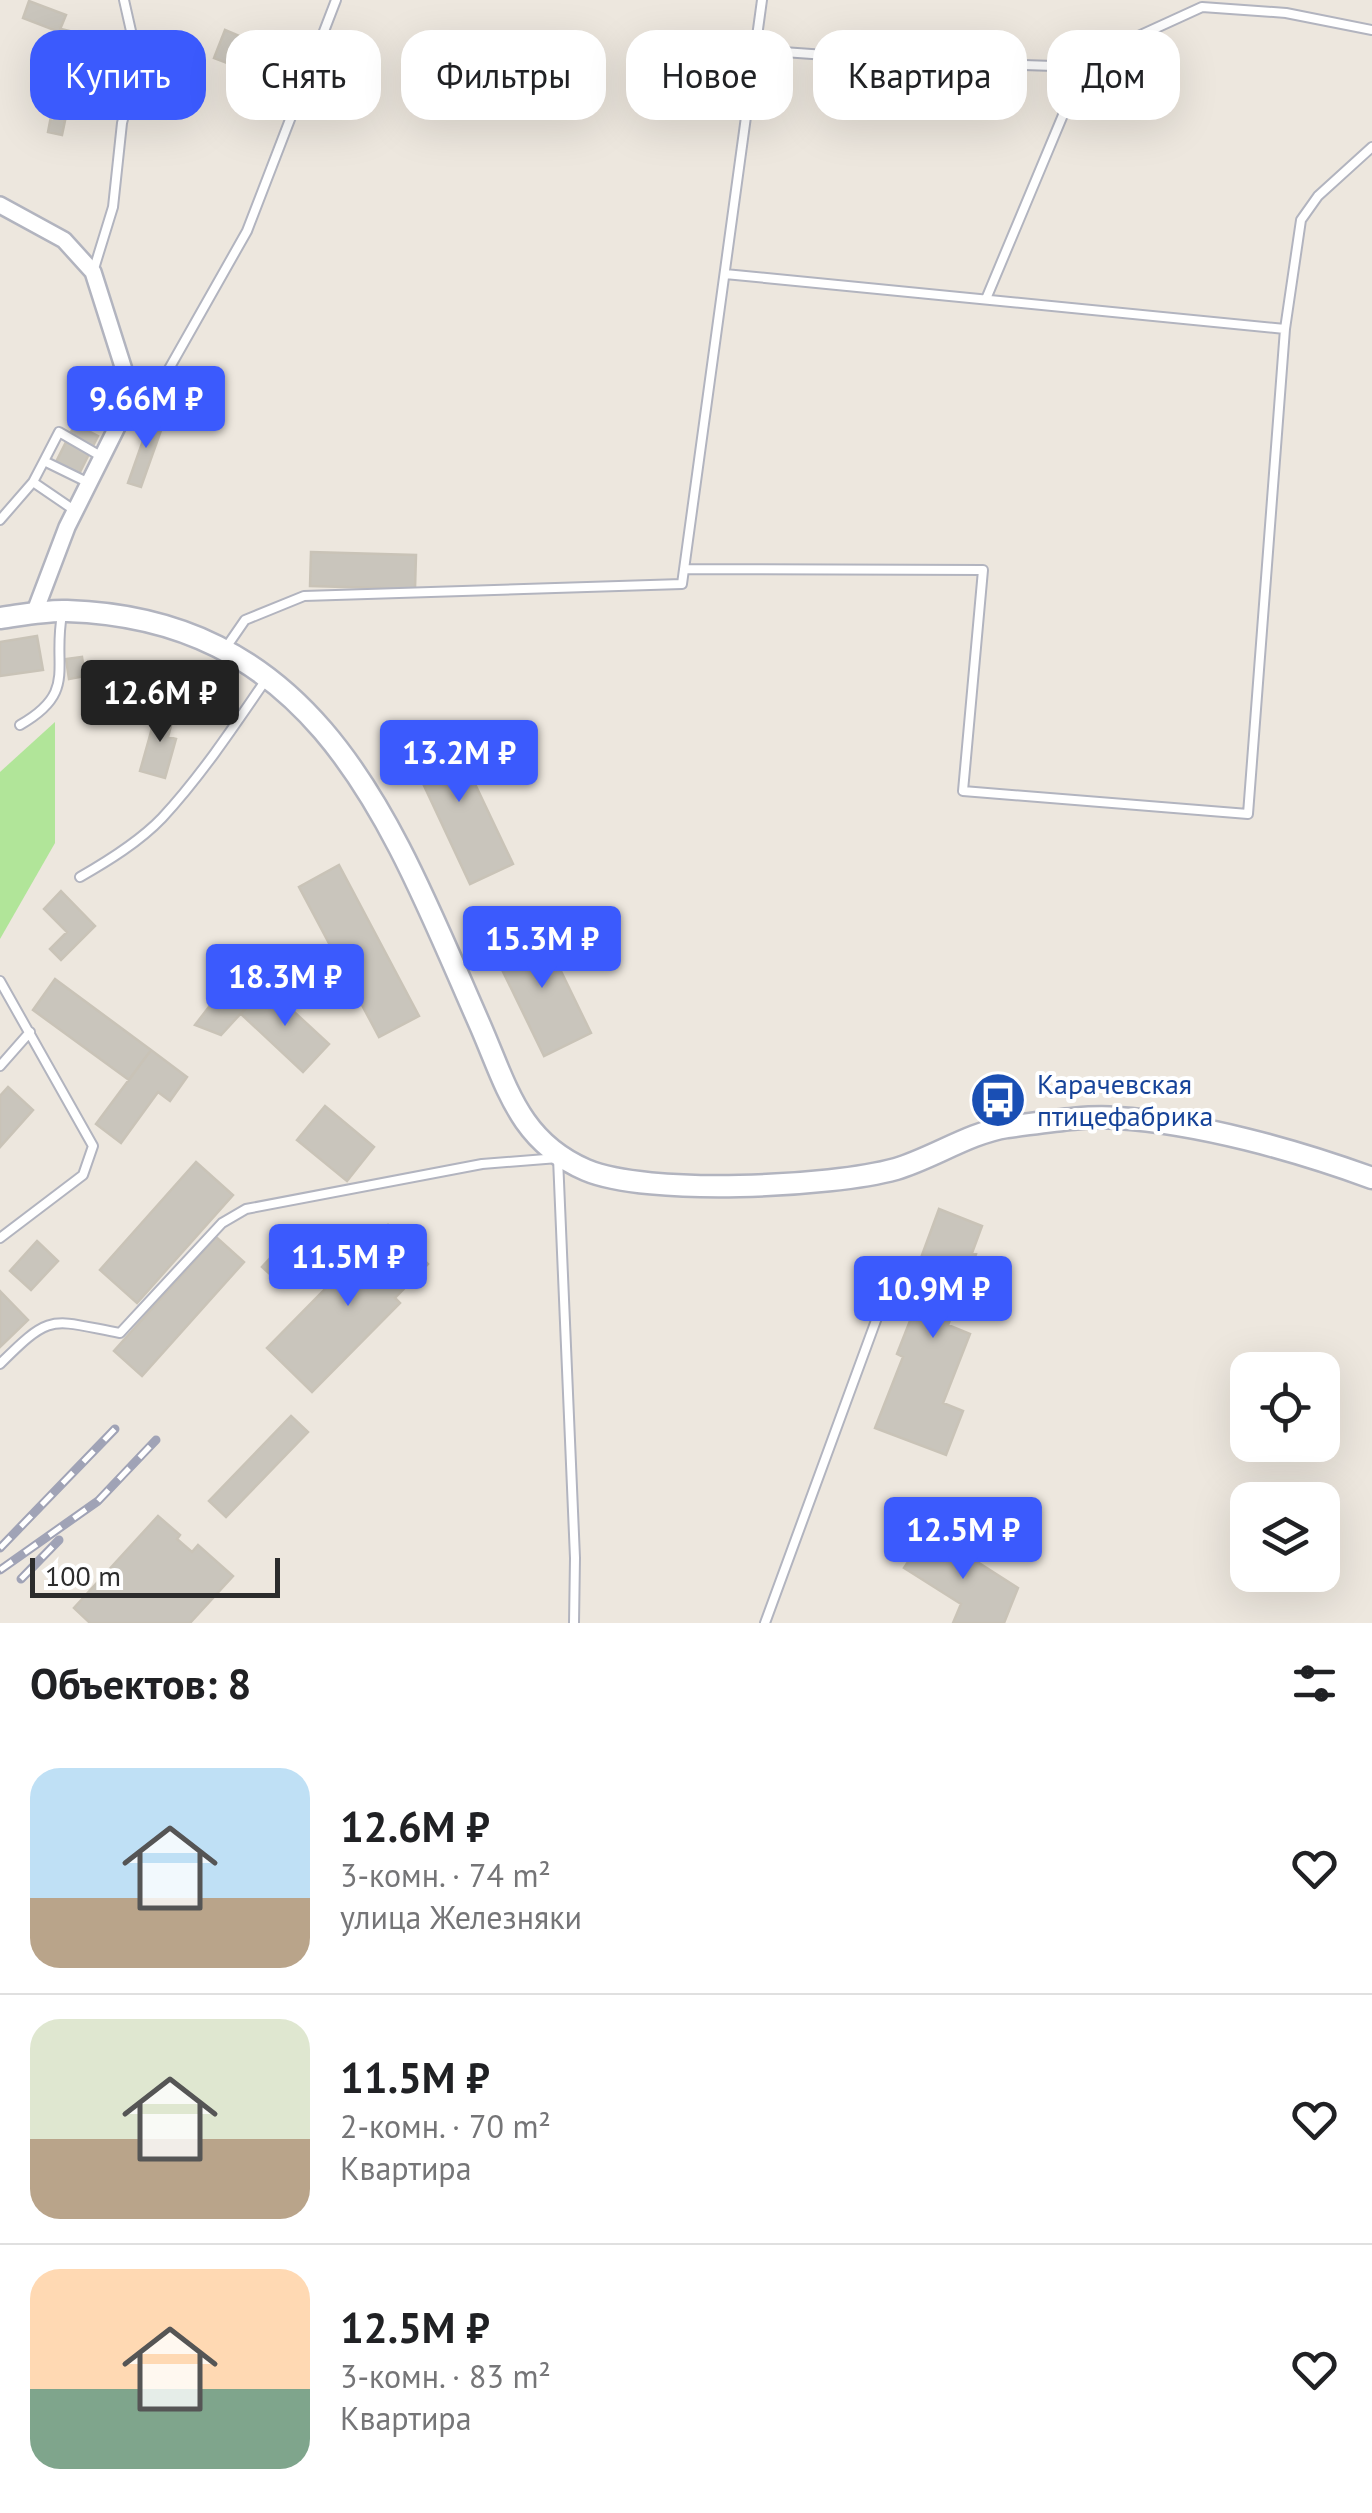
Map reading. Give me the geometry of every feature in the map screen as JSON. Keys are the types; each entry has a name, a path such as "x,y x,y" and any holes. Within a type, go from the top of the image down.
{"street":[{"path":"0,205 64,240 93,272 126,376 120,423 48,570 34,614"},
{"path":"0,618 63,610 160,625 225,648 292,695 353,766 401,847 522,1121 558,1158 592,1173 685,1186 757,1184 894,1169 1002,1128 1114,1117 1209,1133 1371,1174"}],"lane":[{"path":"93,272 113,207 122,122 138,62 124,0"},
{"path":"120,423 162,383 247,231 336,0"},
{"path":"758,30 762,0"},
{"path":"1152,30 1210,4 1286,13 1372,30"},
{"path":"793,53 1047,66"},
{"path":"225,648 245,620 304,596 682,584 745,120"},
{"path":"986,299 1062,120"},
{"path":"684,570 983,570 963,790 1248,814 1285,328 1300,220 1318,196 1372,148"},
{"path":"724,274 1285,328"},
{"path":"0,520 32,482 59,432 104,458"},
{"path":"44,461 90,484"},
{"path":"32,482 75,511"},
{"path":"20,725 46,710 61,681 58,634 63,610"},
{"path":"80,877 107,862 160,820 232,729 267,677"},
{"path":"0,981 93,1146 83,1175 0,1238"},
{"path":"0,1066 30,1032"},
{"path":"0,1364 34,1330 56,1321 120,1332 222,1222 246,1209 482,1164 558,1158 574,1623"},
{"path":"764,1623 882,1304"}],"green space":[{"path":"55,722 55,843 0,939 0,772"}],"building":[{"path":"29,1 66,15 60,30 23,18"},
{"path":"225,30 226,63 214,58"},
{"path":"50,120 65,120 62,135 48,132"},
{"path":"85,372 113,384 103,405 76,392"},
{"path":"152,415 165,419 141,487 128,483"},
{"path":"75,424 98,436 76,480 53,468"},
{"path":"311,552 416,555 415,589 310,586"},
{"path":"37,636 43,670 0,676 0,642"},
{"path":"82,657 85,676 69,679 66,659"},
{"path":"158,707 175,711 168,737 176,739 165,778 140,771"},
{"path":"447,725 513,864 470,884 405,745"},
{"path":"339,865 419,1016 379,1037 299,887"},
{"path":"61,891 95,926 61,960 50,949 67,932 44,909"},
{"path":"539,926 591,1033 544,1056 492,949"},
{"path":"242,964 266,986 221,1035 195,1025"},
{"path":"55,979 151,1050 129,1080 33,1010"},
{"path":"266,986 329,1044 303,1072 241,1014"},
{"path":"151,1050 187,1077 170,1101 158,1092 121,1143 96,1124"},
{"path":"8,1087 33,1110 0,1147 0,1096"},
{"path":"325,1106 374,1147 347,1181 297,1140"},
{"path":"196,1162 233,1195 137,1303 100,1270"},
{"path":"939,1209 982,1226 972,1253 976,1254 948,1325 970,1334 943,1403 963,1411 946,1455 875,1428 903,1357 897,1354 930,1270 918,1266"},
{"path":"388,1225 428,1264 395,1298 400,1303 312,1392 267,1348"},
{"path":"216,1237 244,1262 142,1376 114,1351"},
{"path":"292,1239 307,1253 280,1283 262,1267"},
{"path":"37,1241 58,1261 31,1290 10,1271"},
{"path":"0,1291 28,1320 0,1347"},
{"path":"291,1416 308,1432 226,1517 209,1501"},
{"path":"158,1516 192,1552 198,1545 233,1576 190,1623 90,1623 74,1608"},
{"path":"929,1531 1018,1588 1004,1623 953,1623 961,1604 904,1568"}],"railway":[{"path":"0,1548 115,1429"},
{"path":"0,1570 98,1501 156,1440"},
{"path":"21,1579 59,1540"}],"place":[{"name":"Карачевская птицефабрика","path":"998,1100"}]}
